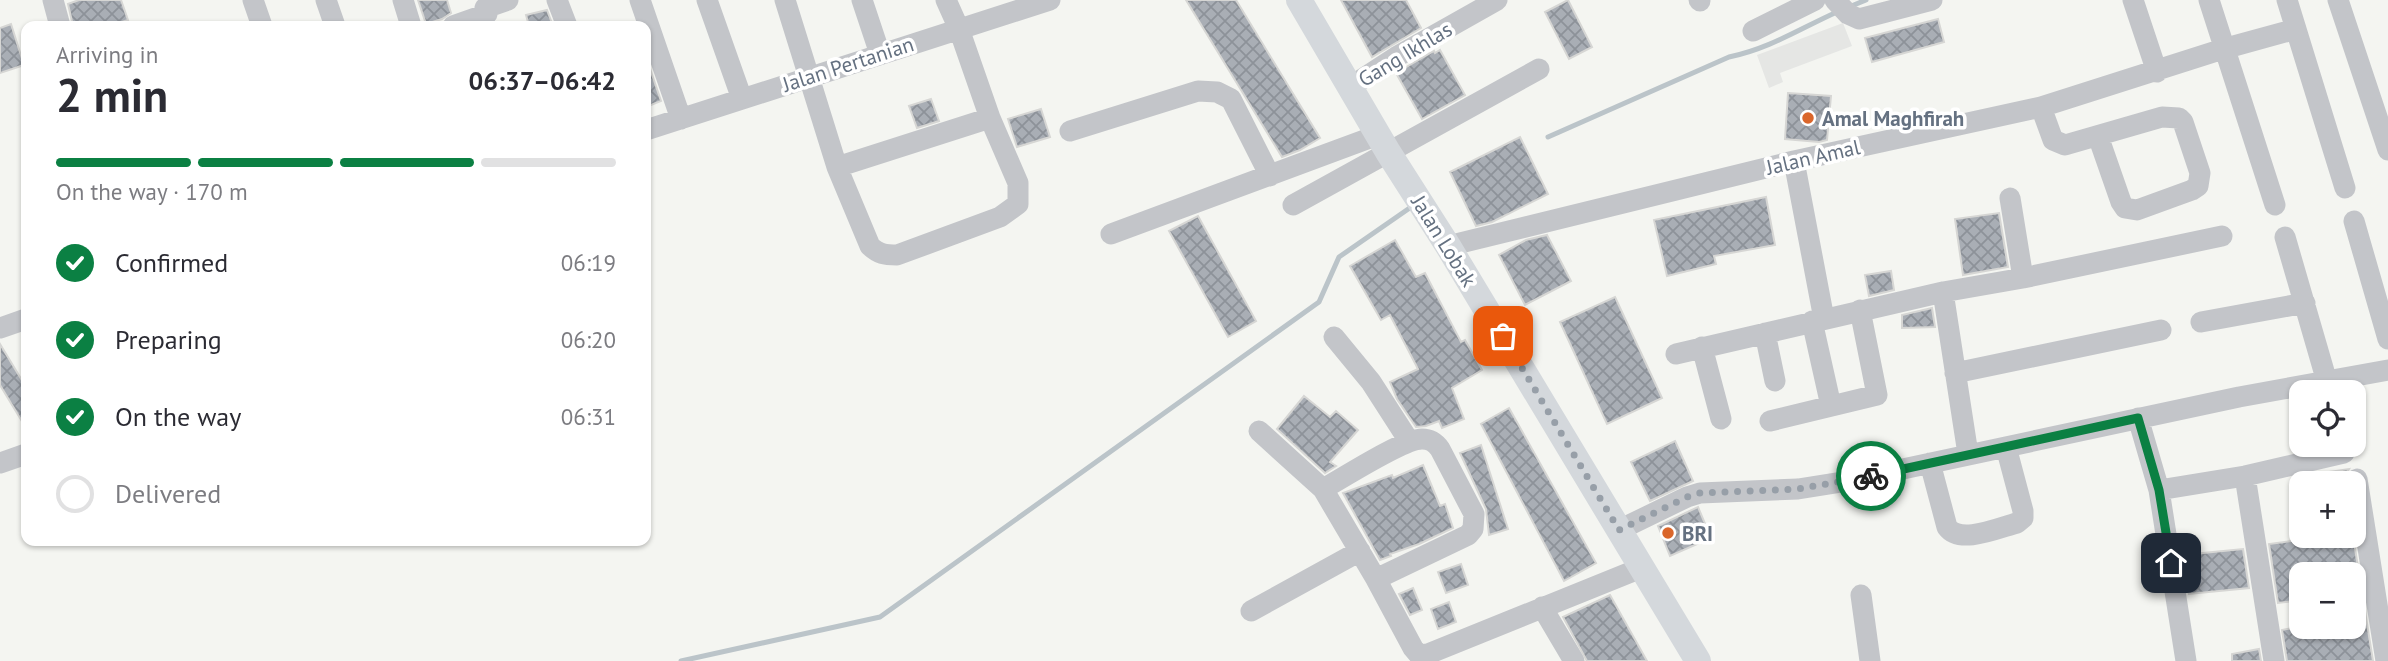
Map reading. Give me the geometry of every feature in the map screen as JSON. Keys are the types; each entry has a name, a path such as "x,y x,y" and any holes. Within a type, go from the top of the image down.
{"main road":[{"name":"Jalan Lobak","path":"1298,0 1698,661"}],"street":[{"path":"53,0 59,21"},
{"path":"253,0 260,21"},
{"path":"326,0 333,21"},
{"path":"403,0 409,21"},
{"path":"465,21 508,0"},
{"path":"557,0 564,21"},
{"path":"640,0 647,21"},
{"path":"707,0 742,99"},
{"path":"785,0 837,167 870,246 879,254 897,255 1000,217 1018,204 1018,183 990,118 946,0"},
{"path":"862,0 880,54"},
{"name":"Jalan Pertanian","path":"651,128 1050,0"},
{"name":"Gang Ikhlas","path":"1349,87 1497,0"},
{"path":"1753,31 1815,0"},
{"path":"1841,7 1859,19 1932,0"},
{"path":"2133,0 2157,72"},
{"path":"2209,0 2275,205"},
{"path":"2287,0 2345,187"},
{"path":"2337,0 2388,150"},
{"name":"Jalan Amal","path":"1448,246 1794,161 2042,107 2223,49 2296,29"},
{"path":"651,32 681,119"},
{"path":"1293,205 1383,144 1539,69"},
{"path":"1070,131 1198,91 1217,92 1231,99 1270,176"},
{"path":"2042,107 2053,140 2065,145 2162,117 2179,118 2183,122 2200,173 2198,186 2137,210 2125,208 2098,136"},
{"path":"837,167 990,118"},
{"path":"1111,234 1270,176 1383,144"},
{"path":"1794,161 1832,406"},
{"path":"2010,198 2024,278"},
{"path":"2354,220 2388,339"},
{"path":"1676,354 1943,292 2024,278 2222,236"},
{"path":"2286,237 2326,380"},
{"path":"1943,292 1968,454"},
{"path":"2201,322 2305,303"},
{"path":"1770,421 1877,395 1860,310"},
{"path":"0,328 21,321"},
{"path":"1955,373 2161,330"},
{"path":"1765,332 1775,381"},
{"path":"1334,337 1371,382 1409,441"},
{"path":"1702,347 1721,419"},
{"path":"2350,380 2388,370"},
{"path":"1619,530 1700,493 1798,489 2138,418 2289,393"},
{"path":"2138,418 2159,490 2186,661"},
{"path":"1259,431 1323,489 1419,658 1640,568"},
{"path":"1323,489 1409,441 1426,439 1435,442 1440,449 1474,514 1475,522 1468,535 1376,579"},
{"path":"1930,463 1947,527 1954,535 1964,537 2017,523 2023,518 2006,447"},
{"path":"0,463 21,455"},
{"path":"2159,490 2245,476 2327,457"},
{"path":"2245,476 2274,661"},
{"path":"2366,535 2386,661"},
{"path":"1251,611 1360,551"},
{"path":"1861,596 1870,661"},
{"path":"1542,607 1574,661"}],"shaded area":[{"path":"1843,23 1852,46 1780,73 1783,82 1769,88 1757,55"}],"building":[{"path":"79,0 121,0 128,20 72,21 68,4"},
{"path":"418,0 447,0 451,13 436,21 425,21"},
{"path":"1186,0 1236,0 1320,138 1282,157"},
{"path":"1341,0 1406,0 1421,28 1372,57"},
{"path":"1568,0 1592,47 1569,59 1545,12"},
{"path":"547,10 551,21 528,21 526,15"},
{"path":"1938,19 1944,42 1872,62 1865,38"},
{"path":"11,24 21,56 21,66 0,73 0,28"},
{"path":"1440,50 1465,95 1422,119 1396,73"},
{"path":"651,72 661,101 651,105"},
{"name":"Amal Maghfirah","path":"1788,93 1831,96 1827,140 1819,142 1785,139"},
{"path":"931,99 939,121 917,128 909,106"},
{"path":"1041,109 1050,137 1017,147 1008,119"},
{"path":"1520,137 1548,194 1492,222 1476,226 1450,172"},
{"path":"1766,197 1775,245 1714,256 1716,264 1667,276 1654,220"},
{"path":"1999,213 2008,267 1963,275 1955,219"},
{"path":"1198,216 1256,321 1228,337 1169,231"},
{"path":"1547,235 1571,281 1525,305 1499,255 1526,240"},
{"path":"1395,240 1416,277 1425,273 1461,342 1465,340 1482,370 1452,388 1464,419 1442,428 1439,421 1416,427 1397,399 1390,382 1418,369 1390,315 1381,320 1350,266"},
{"path":"1891,271 1894,290 1869,296 1865,275"},
{"path":"1615,297 1662,398 1607,424 1560,322"},
{"path":"1932,308 1935,327 1902,328 1902,315"},
{"path":"0,344 21,379 21,420 0,385"},
{"path":"1304,396 1330,417 1336,411 1358,430 1330,462 1336,466 1325,473 1277,429"},
{"path":"1509,408 1596,563 1564,581 1481,424"},
{"path":"1675,441 1693,481 1650,501 1631,462"},
{"path":"1481,445 1508,529 1489,535 1486,509 1460,453"},
{"path":"1423,465 1440,506 1445,504 1453,528 1380,560 1343,493 1392,475 1393,478"},
{"path":"1698,507 1711,538 1670,556 1658,526"},
{"path":"2289,541 2289,548 2355,548 2357,562 2289,562 2289,602 2278,603 2269,544"},
{"path":"2243,549 2249,588 2189,594 2183,555"},
{"path":"1461,564 1468,585 1446,593 1438,572"},
{"path":"1413,588 1422,610 1410,615 1399,594"},
{"path":"1610,595 1647,661 1587,661 1563,617"},
{"path":"1449,602 1456,622 1438,629 1431,609"},
{"path":"2366,617 2373,661 2287,661 2282,630 2289,629 2289,639 2366,639"},
{"path":"2259,649 2261,661 2232,661 2232,654"}],"waterway":[{"path":"1849,7 1866,0"},
{"path":"1548,137 1729,57 1771,43 1837,12"},
{"path":"681,661 880,617 1319,302 1339,257 1414,205"}],"way so far":[{"path":"1503,336 1619,530 1700,493 1798,489 1871,476"}],"place":[{"name":"Amal Maghfirah","path":"1808,118"},
{"name":"BRI","path":"1668,533"}],"route":[{"path":"1871,476 2138,418 2159,490 2171,563"}]}
